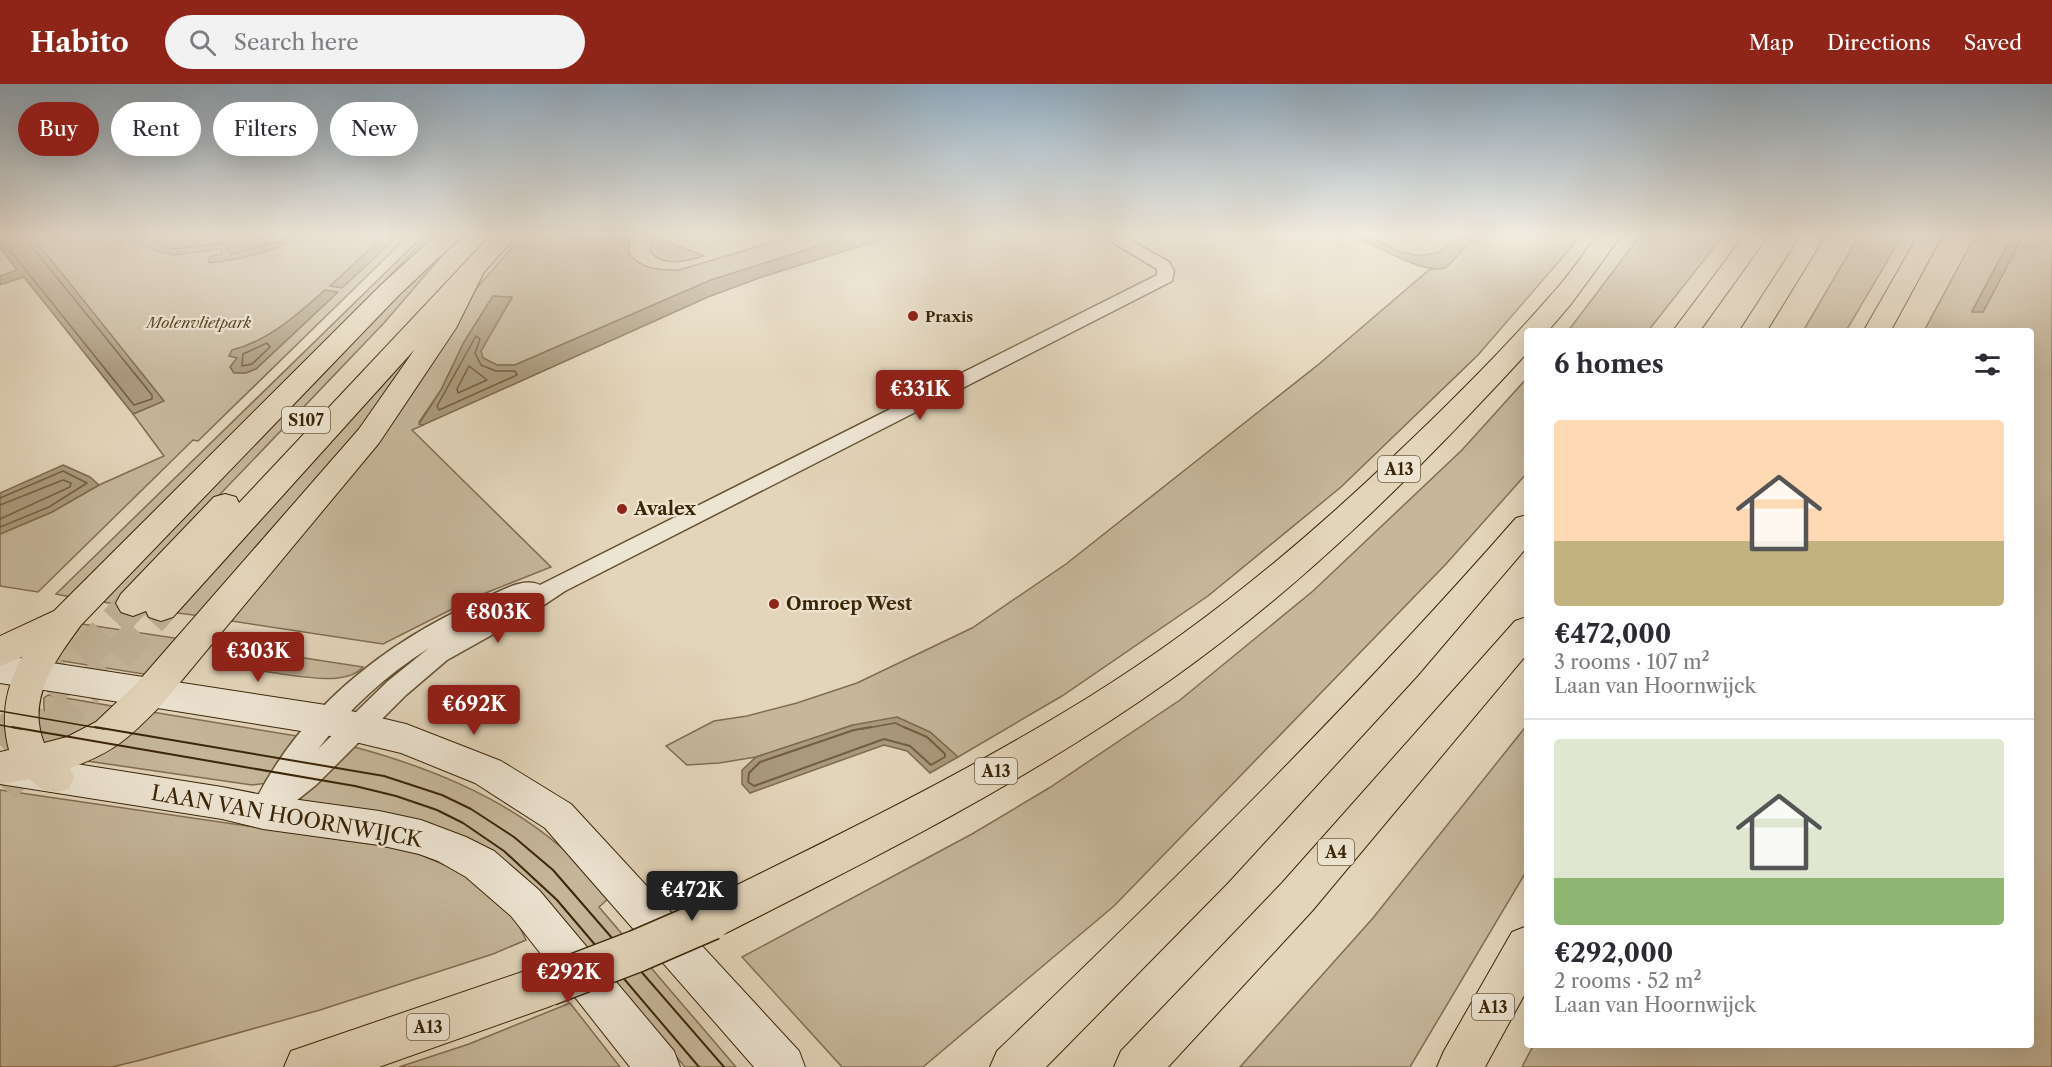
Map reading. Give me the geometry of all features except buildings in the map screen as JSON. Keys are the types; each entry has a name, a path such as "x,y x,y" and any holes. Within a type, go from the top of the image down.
{"main road":[{"name":"S107","path":"23,769 27,749 20,729 24,692 16,671 399,282"},
{"name":"S107","path":"439,282 147,606 461,282"},
{"name":"S107","path":"23,769 104,736 123,721 150,693 369,436 443,328 467,282"},
{"path":"1536,328 1575,282"},
{"path":"1688,328 1724,282"},
{"path":"1755,328 1784,282"},
{"path":"1878,328 1904,282"},
{"name":"A13","path":"307,1067 548,985 637,951 711,919 852,850 959,793 1104,706 1224,620 1346,521 1414,455 1524,340"},
{"path":"1013,1067 1209,874 1421,649 1524,529"},
{"name":"S107","path":"0,652 38,635 69,616"},
{"name":"A4","path":"1137,1067 1297,897 1524,633"},
{"path":"16,671 341,723 406,740 463,760 511,785 558,816 783,1067"},
{"name":"LAAN VAN HOORNWIJCK","path":"23,769 263,812 421,837 452,849 480,864 525,903 658,1067"},
{"name":"A13","path":"1460,1067 1524,952"}],"street":[{"path":"263,812 294,760 341,723 397,688 439,653 530,603 557,585 1156,282"}],"green space":[{"name":"Molenvlietpark","path":"59,282 361,282 198,441 193,440 38,592 0,586 0,534 52,512 99,485 164,456 133,414 154,405"},
{"path":"376,282 383,282 70,597 56,594"},
{"path":"411,282 419,282 384,323 115,604 103,602"},
{"path":"482,282 707,282 515,365 497,365 483,358 480,352 512,298 493,296 464,342 441,390 419,422 423,425 412,430 551,567 478,596 383,644 225,620"},
{"path":"1415,282 1541,282 1478,355 1341,487 1208,596 1062,696 958,757 930,732 853,725 756,757 719,763 687,765 666,746 714,721 747,716 797,703 857,683 972,628 1066,564 1319,364"},
{"path":"1605,282 1687,282 1650,328 1570,328"},
{"path":"1832,282 1875,282 1848,328 1805,328"},
{"path":"1950,282 1988,282 1972,311 1983,312 1999,282 2052,282 2052,1067 1522,1067 1532,1048 2034,1048 2034,328 1926,328"},
{"path":"433,329 374,413 201,616 177,613"},
{"path":"1524,381 1524,476 1446,564 1114,906 923,1067 842,1067 742,957 972,834 1049,788 1180,700 1313,591 1462,450"},
{"path":"82,624 181,639 156,676 56,660"},
{"path":"219,645 363,667 352,675 329,679 282,674 228,662 219,652 217,648"},
{"path":"48,695 112,706 115,713 56,747 45,717 44,698"},
{"path":"146,711 303,737 268,783 252,785 73,759"},
{"path":"1524,729 1524,875 1410,1067 1240,1067 1373,918"},
{"path":"347,745 404,762 460,784 513,812 562,848 608,899 599,907 736,1067 685,1067 544,901 305,803 298,796"},
{"path":"0,790 384,846 419,854 449,867 484,887 509,905 526,940 493,954 320,1010 141,1060 112,1067 0,1067"},
{"path":"570,1003 620,1067 399,1067 469,1044"}],"water":[{"path":"28,282 69,282 164,401 133,414"},
{"path":"334,282 349,282 342,288 330,286"},
{"path":"707,282 749,282 708,297 423,425 419,424 441,390 464,342 493,296 512,297 481,351 483,358 497,365 515,365"},
{"path":"1988,282 1999,282 1983,312 1972,312"},
{"path":"325,290 338,292 256,369 246,373 234,373 230,367 237,358 229,356 232,350 270,333"},
{"path":"63,465 90,477 99,485 52,512 0,534 0,493"},
{"path":"897,717 930,732 958,757 930,773 907,751 884,745 750,793 742,784 742,770 756,757 853,725"}],"tunnel":[{"path":"15,729 133,603"},
{"path":"51,729 161,608"},
{"path":"0,745 17,727"},
{"path":"0,785 53,727"}],"tram line":[{"path":"0,711 104,729"},
{"path":"0,725 21,729"},
{"path":"12,727 355,786 396,796 437,810 463,823 504,851 557,900 699,1067"},
{"path":"95,727 384,776 442,795 471,809 514,837 553,870 724,1067"}],"place":[{"name":"Praxis","path":"913,316"},
{"name":"Avalex","path":"622,509"},
{"name":"Omroep West","path":"774,604"}]}
